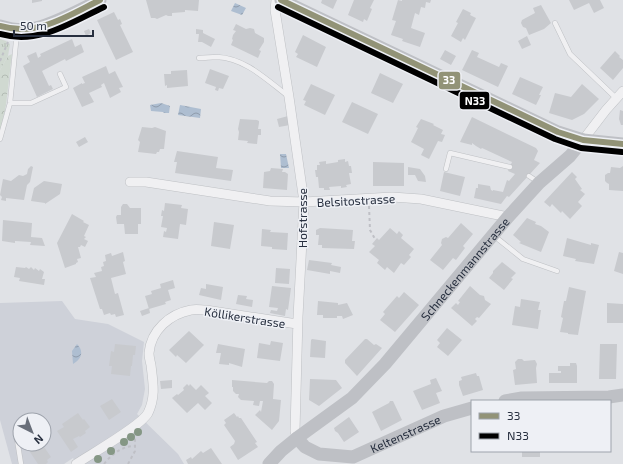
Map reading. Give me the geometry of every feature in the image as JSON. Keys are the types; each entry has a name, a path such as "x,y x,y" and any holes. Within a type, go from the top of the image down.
{"main road":[{"path":"281,0 551,129 584,140 623,144"},
{"path":"0,26 13,35 43,26 95,1"},
{"name":"Schneckenmannstrasse","path":"270,463 281,451 297,438 352,398 385,364 493,235 534,179 570,156 584,140"},
{"path":"511,400 522,398 623,396"},
{"name":"Keltenstrasse","path":"297,438 305,447 318,454 356,460 444,416 471,408"}],"street":[{"name":"Hofstrasse","path":"276,0 275,10 304,202 297,324 295,431 297,438"},
{"name":"Schneckenmannstrasse","path":"584,140 623,91"},
{"name":"Belsitostrasse","path":"130,182 146,182 270,200 304,202 392,197 421,199 508,216"},
{"name":"Köllikerstrasse","path":"76,464 131,429 147,414 154,393 149,353 153,339 159,328 168,319 179,313 193,309 297,324"}],"lane":[{"path":"555,23 570,54 616,98"},
{"path":"0,140 10,103 13,35"},
{"path":"198,58 218,57 239,62 270,80 289,97"},
{"path":"10,103 31,104 66,87 60,74"},
{"path":"446,169 450,153 510,167"},
{"path":"493,235 523,259 557,271"},
{"path":"19,452 21,464"}],"path":[{"path":"0,61 13,35"},
{"path":"369,211 370,230 374,239"},
{"path":"128,464 135,451 135,437 133,433"},
{"path":"104,464 117,451 135,446"}],"shaded area":[{"path":"62,301 75,319 108,324 144,342 142,361 145,389 142,405 137,414 178,454 184,464 77,464 73,458 64,464 12,464 0,420 0,303"}],"green space":[{"path":"0,39 10,44 8,56 0,70"},
{"path":"12,54 6,105 0,133 0,70 8,56"}],"water":[{"path":"235,3 246,8 242,15 231,11"},
{"path":"161,103 170,106 169,113 151,111 150,105"},
{"path":"180,105 201,109 200,118 178,115"},
{"path":"280,154 286,154 289,168 281,168"},
{"path":"77,344 81,349 81,355 73,364 72,351"}],"building":[{"path":"32,0 42,0 42,1 32,3"},
{"path":"146,0 199,0 198,11 185,10 185,12 172,13 172,16 166,15 157,19 151,18"},
{"path":"322,0 337,0 333,9 321,3"},
{"path":"354,0 374,0 370,8 372,9 367,21 364,19 363,22 348,15"},
{"path":"398,0 431,0 430,3 426,2 425,8 421,7 419,15 415,13 411,28 425,33 420,47 402,41 403,39 391,35 396,21 392,20"},
{"path":"569,0 600,0 604,8 594,13 589,3 574,10"},
{"path":"541,5 551,23 544,29 529,35 526,28 523,27 521,23 522,20 535,13 533,8"},
{"path":"463,9 471,13 470,15 476,18 465,40 463,38 461,42 451,36"},
{"path":"114,12 118,20 120,19 122,24 120,25 133,52 116,60 97,20"},
{"path":"236,24 246,29 254,29 255,33 264,38 264,42 259,50 261,51 258,58 231,45 233,35 236,31 233,30"},
{"path":"89,29 91,33 86,36 84,31"},
{"path":"196,29 203,30 203,33 215,39 211,47 202,42 198,42 199,34 196,34"},
{"path":"303,35 326,47 317,67 296,57 298,54 295,52"},
{"path":"527,36 531,45 522,49 518,41"},
{"path":"72,39 75,47 81,44 84,52 66,61 65,59 42,71 49,86 51,85 53,89 37,97 23,66 30,62 27,56 36,52 38,58 41,56 40,54"},
{"path":"445,50 456,56 451,65 440,59"},
{"path":"472,50 479,53 477,57 499,67 501,63 508,66 498,87 462,70"},
{"path":"615,51 623,60 623,68 613,80 600,68"},
{"path":"106,66 109,74 115,71 123,87 119,88 121,92 110,98 104,83 101,85 102,87 89,93 94,102 82,107 73,88 85,83 82,77"},
{"path":"210,69 229,76 223,89 219,88 218,91 215,90 216,87 205,83"},
{"path":"187,70 188,86 167,88 167,85 165,86 164,74 171,74 171,71"},
{"path":"380,73 403,84 393,103 371,93"},
{"path":"520,77 543,87 536,105 512,94"},
{"path":"311,84 335,95 325,115 304,105 306,101 303,100"},
{"path":"582,84 599,99 584,114 572,120 549,113 555,93 571,97"},
{"path":"352,102 378,114 368,134 342,122"},
{"path":"620,110 623,111 623,125 621,125 619,119"},
{"path":"288,116 290,125 279,127 277,119"},
{"path":"472,117 536,148 538,151 534,160 540,163 501,204 474,198 476,188 478,188 478,184 490,186 491,190 493,191 503,192 507,180 509,181 515,174 508,171 512,162 482,148 481,149 472,143 472,145 460,142"},
{"path":"240,119 259,121 258,129 261,129 261,135 258,135 257,144 238,140"},
{"path":"421,119 434,124 433,125 443,130 441,134 445,135 442,142 438,141 429,159 421,155 424,149 411,142 418,128 416,127"},
{"path":"142,127 155,127 166,131 164,149 160,149 156,154 138,152 140,142 138,140"},
{"path":"85,137 88,142 79,147 76,142"},
{"path":"177,151 218,157 216,168 233,170 231,181 175,173 177,162 174,162"},
{"path":"345,159 345,162 348,161 349,166 351,166 352,173 349,173 351,184 346,185 347,187 341,188 341,186 329,187 330,190 319,188 318,177 316,177 315,170 317,170 317,165 320,165 319,162 326,161 326,164"},
{"path":"373,162 404,163 404,186 373,186"},
{"path":"31,166 33,167 30,182 27,185 24,200 6,198 6,201 1,200 2,197 0,195 3,179 11,181 19,175 23,176 27,174 28,169"},
{"path":"623,166 623,191 609,190 609,184 605,181 605,175 610,173 611,167 620,168"},
{"path":"408,167 420,169 425,176 426,182 418,181 415,175 408,175"},
{"path":"271,168 283,169 282,172 288,174 287,190 263,188 264,172 270,171"},
{"path":"444,172 465,177 460,196 440,191"},
{"path":"572,172 577,177 575,179 582,189 580,190 585,194 578,202 582,206 570,219 552,204 550,207 544,202"},
{"path":"44,181 62,184 60,194 45,204 31,201 34,188"},
{"path":"165,203 182,205 181,208 188,209 186,225 180,224 178,239 163,237 164,231 166,232 167,228 161,227 163,216 161,216 162,210 164,211"},
{"path":"123,204 127,204 130,208 141,208 141,224 138,224 138,234 125,234 124,224 117,224 116,217 117,215 121,215 121,207"},
{"path":"72,214 89,225 84,236 86,237 84,239 88,241 85,247 81,245 78,247 81,258 77,259 78,262 65,268 57,243"},
{"path":"527,218 536,222 535,224 541,226 549,232 541,252 519,243 521,242 513,235"},
{"path":"3,220 32,223 31,237 42,238 45,246 30,245 31,242 15,241 15,243 2,241"},
{"path":"214,222 234,225 230,249 211,246"},
{"path":"461,223 473,234 463,246 465,248 456,260 453,258 443,270 430,260 442,245 442,239 446,237 448,238"},
{"path":"320,228 353,230 352,241 355,241 354,249 322,248 322,245 318,245 319,235 316,235 316,230"},
{"path":"390,228 397,234 399,231 403,235 401,238 414,249 409,255 411,257 404,265 401,263 394,273 387,267 385,270 377,263 379,260 369,252 375,246 372,244 377,238 379,240"},
{"path":"262,229 271,230 270,232 288,233 287,250 272,249 272,247 261,246"},
{"path":"567,238 591,245 591,243 599,245 594,264 575,261 576,259 563,256"},
{"path":"123,252 125,261 123,262 126,274 111,278 115,294 118,293 124,315 116,317 115,314 111,315 110,313 104,315 102,309 100,309 90,278 96,277 94,273 102,271 101,267 104,266 103,262 106,261 105,255 111,253 112,256"},
{"path":"619,252 623,253 623,274 614,271"},
{"path":"309,260 332,263 331,265 341,267 340,273 330,271 330,274 307,270"},
{"path":"502,262 516,273 511,278 513,279 504,290 489,278 493,271"},
{"path":"16,267 26,267 29,269 31,267 34,270 35,268 39,271 40,269 44,272 42,279 45,279 44,285 19,281 20,278 14,277"},
{"path":"276,268 290,269 289,284 275,283"},
{"path":"173,280 175,288 168,290 171,300 165,302 166,304 149,309 145,296 152,294 151,291 161,288 160,284"},
{"path":"206,284 223,287 221,300 199,295 201,288 206,289"},
{"path":"272,286 291,288 288,310 286,309 285,316 270,313 271,310 277,311 278,308 269,307"},
{"path":"470,286 480,295 484,296 485,300 491,304 479,318 477,317 475,319 477,321 472,326 451,308 456,303 458,305 460,302 458,301"},
{"path":"569,287 586,291 578,335 560,332 564,301 566,301"},
{"path":"404,292 419,305 395,332 380,320 385,314 383,312 397,296 399,298"},
{"path":"238,295 247,296 246,299 253,300 252,307 236,304"},
{"path":"521,299 540,302 538,310 541,310 538,329 512,325 515,306 520,307"},
{"path":"318,301 338,303 338,305 347,303 353,315 343,319 342,316 337,316 337,318 323,318 323,315 317,315"},
{"path":"607,303 623,304 623,323 607,323"},
{"path":"149,308 150,313 142,316 140,311"},
{"path":"447,328 462,340 448,356 437,347 440,343 437,340"},
{"path":"189,331 204,345 186,363 177,355 176,357 169,350"},
{"path":"312,339 326,341 325,358 310,357"},
{"path":"365,339 382,348 357,376 345,363 345,360"},
{"path":"271,341 283,343 280,361 257,358 259,343 270,345"},
{"path":"115,344 136,346 130,376 111,374 112,366 109,366 111,351 114,352"},
{"path":"218,344 245,349 242,367 229,363 229,365 219,364 221,353 216,353"},
{"path":"600,344 617,344 616,379 599,379"},
{"path":"518,359 522,359 524,361 535,360 537,364 537,383 515,385 513,370 516,369 515,362"},
{"path":"570,363 576,363 577,383 549,383 549,373 561,373 561,371 558,371 558,366 570,366"},
{"path":"476,373 477,376 479,376 483,390 463,396 459,385 459,381 462,380 461,377"},
{"path":"436,378 442,391 436,393 440,403 422,410 413,391 431,384 430,380"},
{"path":"310,379 336,380 342,388 319,406 309,400"},
{"path":"172,380 172,388 161,389 160,381"},
{"path":"232,380 267,383 272,381 274,384 273,399 281,400 279,421 272,430 255,415 260,410 261,412 263,401 260,401 259,406 253,405 254,401 241,400 238,397 239,394 236,394 233,391"},
{"path":"187,384 189,386 190,384 196,390 201,385 209,393 205,396 212,403 205,410 198,403 187,413 172,398 184,390 183,388"},
{"path":"112,399 121,412 109,420 100,406"},
{"path":"390,401 393,401 402,420 381,431 372,412"},
{"path":"78,413 90,427 85,431 86,433 73,439 78,447 71,452 57,431 64,427 62,424"},
{"path":"234,413 237,417 238,416 241,418 257,442 255,443 258,447 238,460 230,447 235,441 224,425 226,423 224,420"},
{"path":"349,417 359,432 344,442 334,428"},
{"path":"211,448 222,464 188,464 186,460 191,457 192,459 201,451 203,453"},
{"path":"30,452 48,452 51,457 47,460 48,462 46,464 38,464"},
{"path":"522,452 540,452 540,457 522,457"}],"transit line":[{"name":"33","path":"0,26 14,29 39,27 64,18 100,0"},
{"name":"33","path":"281,0 558,132 583,140 623,144"},
{"name":"N33","path":"0,34 14,37 41,35 54,31 104,7"},
{"name":"N33","path":"278,7 555,139 581,148 622,152"}]}
